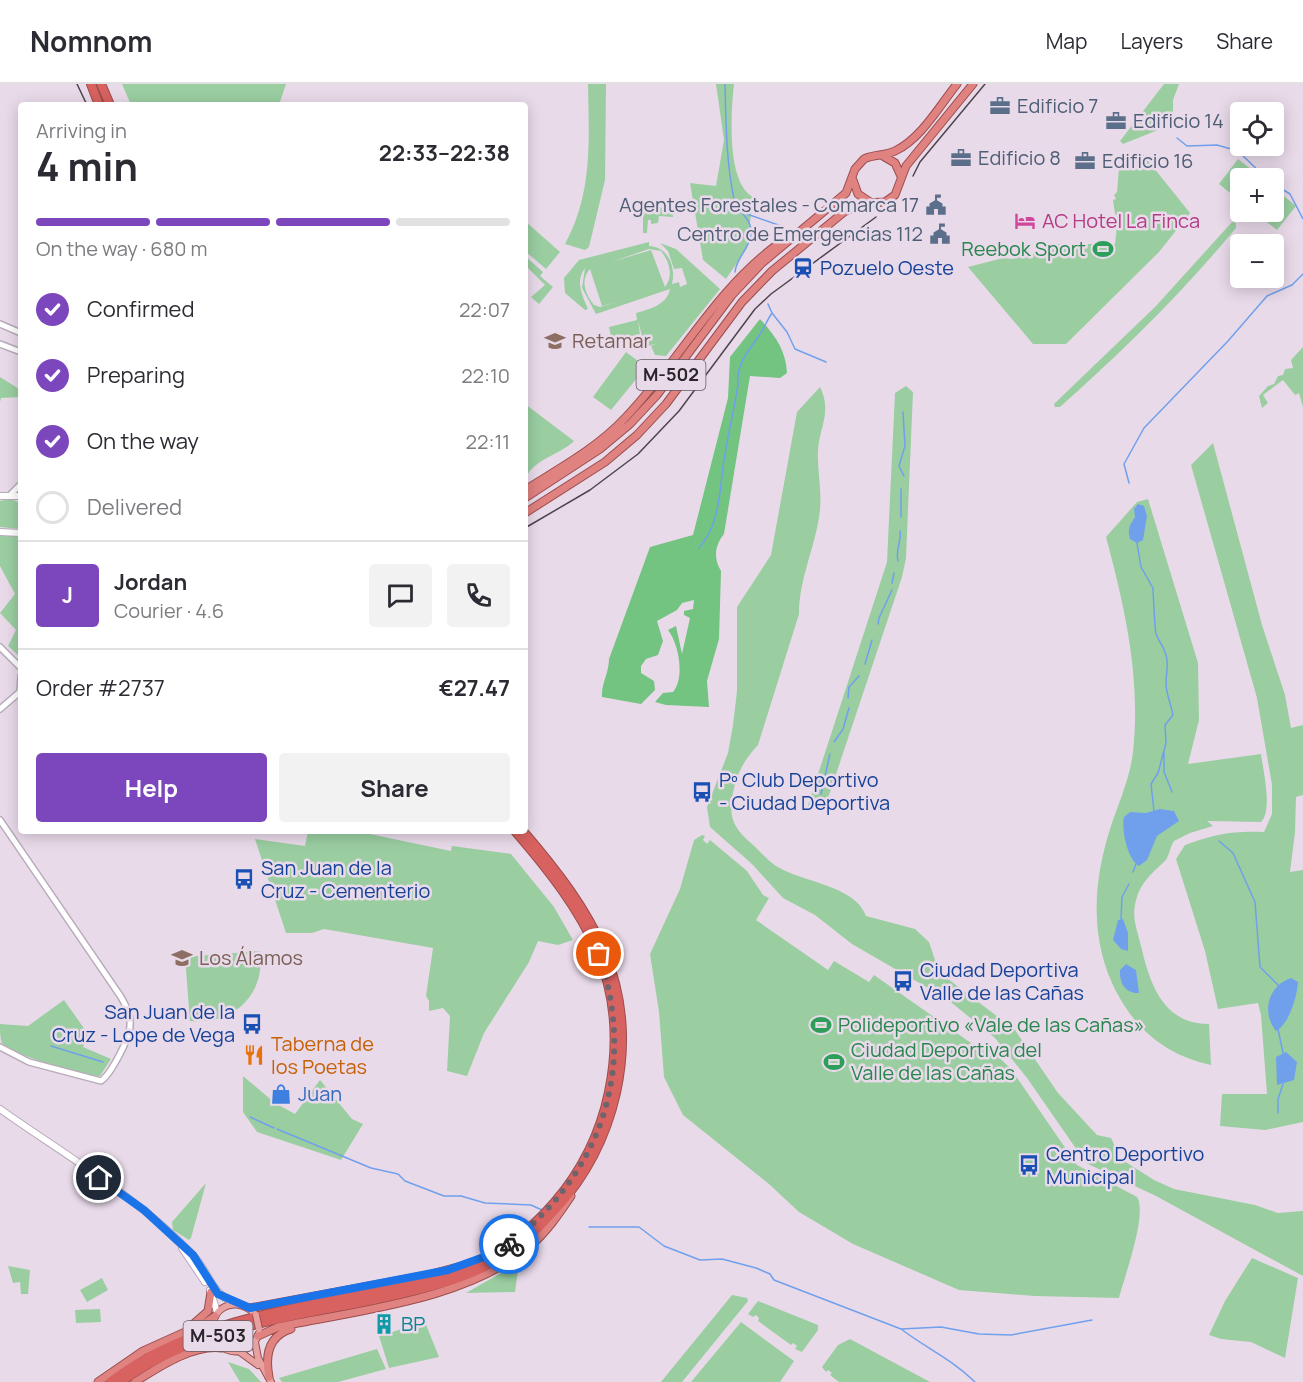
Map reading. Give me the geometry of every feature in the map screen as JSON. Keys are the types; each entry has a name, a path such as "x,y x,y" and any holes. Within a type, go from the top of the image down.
{"highway":[{"path":"90,84 98,102"},
{"path":"102,84 109,102"},
{"name":"M-502","path":"528,496 600,449 630,424 657,395 732,296 762,263 846,193 853,180 855,169 864,159 883,156 903,146 922,128 957,84"},
{"name":"M-502","path":"528,511 605,462 637,435 666,404 721,328 758,285 844,212 855,206 890,199 898,189 906,166 973,84"},
{"path":"883,156 895,163 901,176"},
{"path":"853,180 858,194 870,202"},
{"name":"M-502","path":"528,487 571,462 625,418 728,288 771,250 799,233"},
{"name":"M-503","path":"110,1382 144,1359 197,1335 262,1316 419,1283 464,1269 492,1254 534,1224 560,1197 578,1172 597,1133 613,1073 615,1028 609,983 599,954 575,906 517,834"},
{"name":"M-503","path":"121,1382 167,1354 235,1331 420,1290 473,1273 517,1248 565,1199 590,1163 612,1111 620,1074 622,1026 615,982 594,924 573,891 527,834"},
{"path":"257,1336 278,1327 451,1289 471,1282 512,1260 546,1230 584,1177 590,1163"},
{"path":"250,1308 428,1275 492,1254"},
{"path":"98,1382 128,1360 200,1320 210,1306 211,1292"},
{"name":"M-503","path":"268,1377 270,1347 282,1331 358,1310"},
{"path":"162,1341 205,1323 216,1314"},
{"path":"135,1382 192,1353 213,1347 222,1348"}],"main road":[{"path":"0,496 18,495"},
{"path":"0,532 18,533"},
{"path":"0,1109 138,1204 196,1259 218,1294 250,1308 256,1315 258,1358 268,1377"},
{"path":"174,1238 211,1292 216,1314 212,1328 215,1340 222,1348 239,1351 268,1377"},
{"path":"216,1314 224,1307 237,1304"},
{"path":"239,1351 257,1336"}],"street":[{"path":"0,324 18,332"},
{"path":"0,344 18,351"},
{"path":"11,494 18,487"},
{"path":"0,647 18,668"},
{"path":"0,709 18,693"},
{"path":"0,820 128,1010 130,1021 128,1036 106,1077 101,1081 29,1062 0,1047"}],"green space":[{"path":"122,84 286,84 280,102 130,102"},
{"path":"588,84 606,84 605,180 589,247 585,250 565,244 581,205 585,186 589,146"},
{"path":"716,84 734,84 732,145 734,162 744,189 753,197 747,248 726,279 703,260 690,183 716,186 724,140"},
{"path":"1164,84 1179,84 1173,100 1173,115 1163,128 1123,144 1120,141"},
{"name":"Reebok Sport","path":"1141,152 1190,213 1159,252 1066,344 1033,344 968,267 1003,258 1012,259 1023,254 1037,254 1054,244 1115,244 1118,216 1115,214 1113,200 1116,199 1114,195 1117,192 1119,168"},
{"path":"1238,159 1249,168 1231,168"},
{"path":"1230,170 1230,193 1219,184"},
{"path":"1284,196 1296,206 1284,221"},
{"path":"643,207 672,208 673,217 659,216 658,223 651,224 651,220 648,220 647,233 643,233"},
{"path":"1232,222 1236,223 1236,228 1216,252 1129,343 1060,407 1055,407 1054,404 1156,306"},
{"path":"1267,222 1283,222 1277,230"},
{"path":"528,224 560,252 546,269 528,254"},
{"path":"649,242 649,246 662,250 670,259 673,271 672,284 679,282 680,287 687,284 682,268 674,269 668,251 660,243 676,249 720,289 666,356 655,355 651,346 658,343 645,347 638,321 640,334 612,341 609,327 637,320 636,313 662,303 670,289 596,314 582,288 585,268 580,283 588,309 585,310 565,293 564,278 579,260","holes":["649,249 661,251 666,259 670,273 665,287 651,250 611,262","590,269 602,306 624,300 600,307 594,305 588,296 584,282"]},
{"path":"528,259 543,272 540,276 553,287 539,304 531,297 545,285 528,268"},
{"path":"760,319 779,344 785,358 787,373 780,378 750,376 724,534 716,552 721,571 719,639 707,681 709,707 666,705 655,702 663,693 673,692 677,686 680,670 678,652 668,630 676,626 682,654 690,618 684,615 684,611 693,609 694,600 682,603 677,610 657,621 663,641 658,655 646,659 641,666 641,673 654,681 655,690 641,704 602,697 609,659 650,547 693,535 728,398 730,357"},
{"path":"1303,347 1303,407 1299,393 1295,395 1283,380 1263,395 1268,403 1262,408 1259,396 1268,386 1274,384 1278,376 1283,375 1285,369 1293,368 1291,360"},
{"path":"626,352 646,367 611,410 593,397"},
{"path":"0,377 18,388 18,397 1,398 0,402"},
{"path":"906,386 913,392 906,558 902,577 826,804 811,810 808,805 887,562 895,393"},
{"path":"820,387 825,411 818,450 820,502 818,523 802,588 799,614 758,745 742,767 735,786 731,808 736,827 776,866 851,897 866,916 915,929 929,942 939,972 1015,1030 1058,1093 1097,1135 1111,1138 1121,1159 1154,1180 1174,1189 1255,1205 1278,1213 1303,1211 1303,1276 1156,1196 1086,1163 1027,1078 995,1038 947,999 852,944 815,915 783,898 752,864 710,827 707,807 728,753 733,725 737,691 737,607 771,555 797,412"},
{"path":"528,406 574,441 533,467 528,473"},
{"path":"1213,443 1262,625 1285,695 1291,728 1303,725 1303,795 1296,797 1290,872 1303,870 1303,1122 1265,1130 1220,1126 1222,1094 1267,1094 1261,1015 1258,1003 1218,1009 1205,951 1176,859 1185,845 1206,838 1232,833 1264,832 1272,814 1272,785 1257,698 1191,465"},
{"path":"10,499 18,502 18,529 0,527 0,501"},
{"path":"1148,499 1198,663 1199,720 1188,764 1261,754 1266,790 1265,817 1261,822 1207,821 1213,826 1174,841 1166,859 1142,886 1135,905 1136,926 1154,987 1161,999 1180,1017 1193,1022 1209,1024 1211,1065 1172,1051 1141,1027 1124,1005 1113,984 1104,962 1099,940 1097,895 1100,872 1104,849 1129,771 1135,724 1130,643 1106,537 1137,502"},
{"path":"0,534 18,535 18,655 8,646 16,630 0,613 15,594 0,566"},
{"path":"307,834 370,834 451,851 452,846 511,854 554,907 573,940 558,945 538,941 529,962 484,1033 467,1076 447,1071 450,1016 443,1008 429,1011 429,1001 426,996 433,948 324,929 312,933 286,933 255,839 305,846"},
{"name":"Ciudad Deportiva del Valle de las Cañas","path":"702,835 705,836 703,840 707,844 710,840 747,871 763,895 769,898 756,920 828,970 834,961 869,982 874,975 981,1050 985,1044 1011,1069 1077,1165 1137,1197 1140,1217 1119,1298 1035,1296 959,1290 853,1244 799,1212 769,1184 683,1115 664,1077 659,1012 650,954 680,889 694,840"},
{"path":"260,951 258,981 252,994 243,1004 220,1018 190,1021 185,957"},
{"path":"64,1000 88,1034 83,1047 111,1059 100,1076 49,1064 19,1053 2,1043 0,1024 28,1026"},
{"path":"243,1076 275,1103 295,1114 320,1080 352,1119 363,1124 341,1160 257,1132 243,1112"},
{"path":"206,1183 189,1240 173,1230 172,1222"},
{"path":"1252,1258 1298,1278 1285,1358 1251,1342 1221,1339 1209,1335 1225,1301"},
{"path":"8,1266 30,1270 28,1294 21,1294 20,1282 13,1283"},
{"path":"513,1266 518,1270 515,1292 466,1293"},
{"path":"102,1278 108,1290 87,1302 80,1290"},
{"path":"732,1295 747,1298 748,1301 682,1382 661,1382"},
{"path":"758,1301 818,1325 818,1330 802,1352 795,1349 797,1346 793,1343 791,1345 758,1321 759,1318 756,1315 753,1317 748,1314"},
{"path":"100,1309 101,1322 76,1323 75,1310"},
{"path":"425,1322 439,1357 389,1368 379,1336"},
{"path":"741,1322 794,1361 780,1382 691,1382"},
{"path":"850,1339 930,1382 839,1382 830,1375 832,1373 828,1370 826,1372 822,1367 838,1345"},
{"path":"377,1349 386,1369 338,1382 282,1382 279,1378"},
{"path":"228,1362 249,1369 261,1382 240,1382"}],"water":[{"path":"1138,504 1144,506 1147,516 1143,540 1137,543 1130,539 1129,532 1135,517 1134,509"},
{"path":"1160,809 1174,811 1179,821 1157,836 1147,860 1139,866 1132,858 1126,844 1124,817 1130,812 1146,813"},
{"path":"1123,919 1128,933 1128,951 1121,949 1113,940 1118,920"},
{"path":"1126,964 1136,970 1139,993 1130,992 1122,983 1120,970"},
{"path":"1291,978 1298,982 1294,1002 1289,1016 1276,1031 1269,1016 1269,1000 1277,987"},
{"path":"1286,1052 1297,1062 1294,1080 1277,1085 1276,1057"}],"waterway":[{"path":"725,84 731,185 734,199 751,230 749,242 735,272"},
{"path":"1177,138 1187,146 1217,145 1238,151 1256,168"},
{"path":"1284,190 1290,194 1303,219"},
{"path":"744,213 784,227"},
{"path":"1129,483 1124,464 1144,428 1228,341 1267,296 1292,285 1303,274"},
{"path":"699,548 712,527 716,515 739,370 772,313 768,304"},
{"path":"772,313 787,332 795,349 826,362"},
{"path":"903,412 905,446 899,466 904,476"},
{"path":"901,489 901,517"},
{"path":"898,561 900,531"},
{"path":"1137,543 1141,567 1153,588 1156,634 1166,656 1166,687 1173,715 1165,725 1166,743 1158,773 1151,784 1154,811"},
{"path":"892,583 894,573"},
{"path":"878,624 892,590"},
{"path":"865,664 872,640"},
{"path":"848,698 849,687 859,676"},
{"path":"834,742 843,729 849,708"},
{"path":"1164,752 1164,772 1172,792"},
{"path":"821,794 830,754"},
{"path":"1219,841 1233,853 1255,902 1260,967 1279,986"},
{"path":"1133,872 1136,864"},
{"path":"1121,919 1122,897 1129,884"},
{"path":"1278,1029 1283,1053"},
{"path":"51,1046 103,1062"},
{"path":"1278,1113 1278,1099 1283,1084"},
{"path":"250,1117 274,1128"},
{"path":"277,1129 371,1168 398,1174 405,1181 444,1196 461,1196 485,1203 531,1205 542,1210"},
{"path":"589,1227 639,1227 664,1246 700,1260 722,1259 756,1268 770,1274 774,1280 901,1329 941,1327 979,1334 1011,1335 1092,1320"},
{"path":"901,1329 958,1367 975,1382"}],"tram line":[{"path":"77,84 86,102"},
{"path":"913,176 920,162 985,84"},
{"path":"528,526 590,490 638,454 679,411 755,309 771,294 876,217"}],"way so far":[{"path":"509,1244 534,1224 569,1185 594,1144 605,1111 613,1073 615,1028 609,983 599,954"}],"place":[{"name":"Edificio 7","path":"1000,106"},
{"name":"Edificio 14","path":"1116,121"},
{"name":"Edificio 8","path":"961,158"},
{"name":"Edificio 16","path":"1085,161"},
{"name":"Agentes Forestales - Comarca 17","path":"936,205"},
{"name":"AC Hotel La Finca","path":"1025,221"},
{"name":"Centro de Emergencias 112","path":"940,234"},
{"name":"Reebok Sport","path":"1103,249"},
{"name":"Pozuelo Oeste","path":"803,268"},
{"name":"Retamar","path":"555,341"},
{"name":"Pº Club Deportivo - Ciudad Deportiva","path":"702,792"},
{"name":"San Juan de la Cruz - Cementerio","path":"244,879"},
{"name":"Los Álamos","path":"182,958"},
{"name":"Ciudad Deportiva Valle de las Cañas","path":"903,981"},
{"name":"San Juan de la Cruz - Lope de Vega","path":"252,1024"},
{"name":"Polideportivo «Vale de las Cañas»","path":"821,1025"},
{"name":"Taberna de los Poetas","path":"254,1055"},
{"name":"Ciudad Deportiva del Valle de las Cañas","path":"834,1062"},
{"name":"Juan","path":"281,1094"},
{"name":"Centro Deportivo Municipal","path":"1029,1165"},
{"name":"BP","path":"384,1324"}],"route":[{"path":"99,1178 144,1210 193,1255 218,1294 224,1299 250,1308 266,1307 314,1295 428,1275 492,1254 509,1244"}]}
